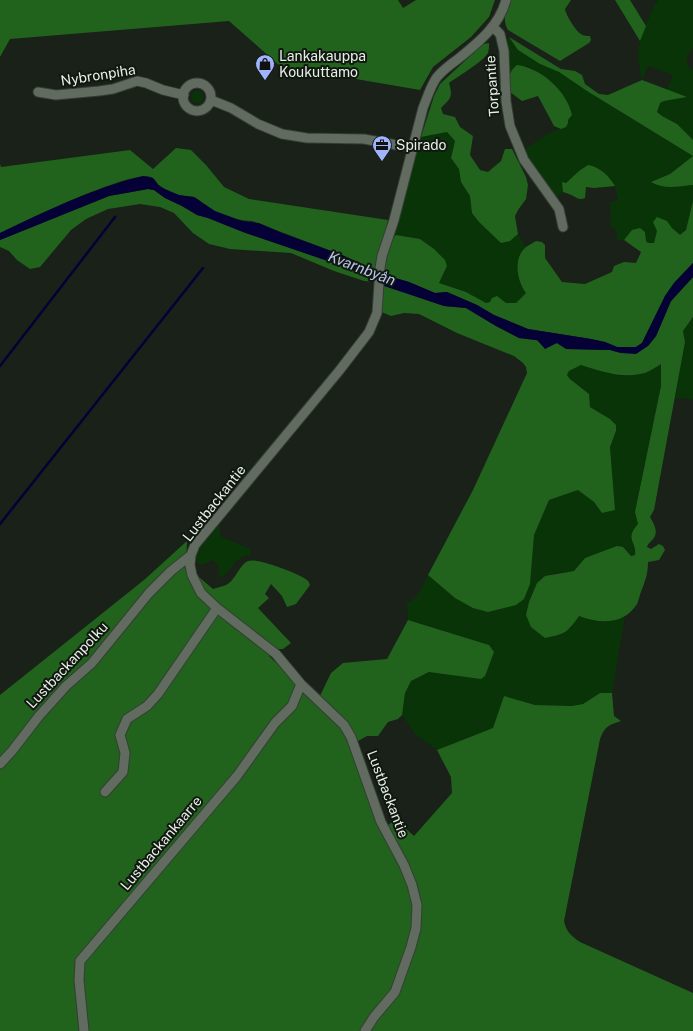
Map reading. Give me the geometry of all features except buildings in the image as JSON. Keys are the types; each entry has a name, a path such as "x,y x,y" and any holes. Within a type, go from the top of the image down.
{"street":[{"name":"Lustbackantie","path":"365,1031 394,992 411,947 416,928 416,906 412,885 404,865 381,822 351,737 344,725 301,684 276,654 217,608 201,593 195,584 190,565 195,545 339,371 369,332 377,314 382,256 394,220 423,108 436,78 482,39 493,27 504,7 506,0"},
{"name":"Torpantie","path":"493,27 500,34 504,51 506,101 510,126 524,160 559,209 564,227"},
{"name":"Nybronpiha","path":"38,92 56,95 99,91 114,89 137,81 163,90 184,95"},
{"path":"195,83 200,83 208,87 211,100 206,107 197,110 189,107 184,100 184,95 187,87 195,83"},
{"path":"211,100 231,108 258,124 282,134 307,138 364,139 413,148"},
{"name":"Lustbackanpolku","path":"0,764 61,691 92,664 149,593 171,571 192,555"},
{"path":"105,792 123,772 125,753 120,735 127,719 147,706 158,694 217,608"},
{"name":"Lustbackankaarre","path":"84,1031 79,980 80,961 237,776 275,723 292,706 301,684"}],"green space":[{"path":"0,0 398,0 403,8 416,0 495,0 489,17 471,37 433,67 420,90 280,66 229,21 10,39 0,57"},
{"path":"508,0 571,0 565,9 567,15 579,32 585,36 590,36 591,40 589,43 560,61 508,30 505,19"},
{"path":"615,0 630,0 646,26 640,41"},
{"path":"658,0 693,0 693,48 687,57 687,65 693,70 693,140 677,124 657,112 660,103 686,97 667,90 673,75 648,66 642,80 638,57 639,44 649,16"},
{"path":"509,37 518,50 540,64 559,72 587,91 693,156 670,174 652,182 667,187 693,185 693,201 686,230 680,236 667,221 657,231 654,243 648,243 646,241 645,232 627,236 621,241 617,239 616,230 611,228 610,202 618,200 615,186 610,178 579,171 566,183 563,182 563,192 555,199 523,150 551,132 566,127 560,92 545,77 527,66 509,75 507,39"},
{"path":"509,37 561,69 575,71 582,75 585,84 599,94 608,95 642,80 687,97 660,103 657,112 677,124 693,140 693,156 587,91 559,72 540,64 518,50"},
{"path":"489,43 488,53 486,56 449,83 451,94 447,102 441,108 443,114 455,117 460,127 473,136 470,155 480,170 488,172 501,161 505,149 512,149 526,177 528,185 526,199 515,216 518,234 510,241 501,243 479,222 472,213 470,196 461,182 459,169 451,158 455,141 447,132 421,137 434,96 440,84 483,44"},
{"path":"517,65 526,67 544,76 559,89 565,97 572,115 568,120 566,127 561,129 554,126 538,96 522,101 510,92 510,74"},
{"path":"199,91 202,92 202,102 195,103 192,102 191,95 192,92"},
{"path":"447,132 455,141 451,158 459,168 461,182 470,196 472,213 510,241 518,234 526,247 521,253 526,293 516,303 486,303 466,292 439,283 447,266 420,239 396,235 393,238 421,137"},
{"path":"176,148 191,150 206,165 224,187 249,199 388,220 376,270 342,255 252,221 235,219 218,213 208,208 195,197 178,195 167,190 160,186 151,177 140,177 101,188 53,208 0,233 0,164 1,167 130,150 153,169"},
{"path":"693,156 693,185 666,187 651,182 670,174"},
{"path":"588,165 604,172 615,186 594,188 586,187 585,198 583,199 578,199 563,192 562,182 566,183"},
{"path":"148,189 154,190 165,198 197,215 325,260 376,280 376,282 364,281 334,271 291,253 230,249 209,244 193,233 174,213 160,207 140,204 108,209 86,219 71,230 40,267 30,269 17,260 9,251 0,247 0,240 109,196"},
{"path":"693,201 693,263 674,283 665,296 642,343 636,347 617,347 605,342 591,339 528,329 494,315 477,305 447,292 435,293 409,282 383,274 385,260 393,238 396,235 420,239 434,249 445,260 447,266 439,283 466,292 486,303 490,302 492,298 497,296 506,303 516,303 526,293 520,282 518,270 519,258 521,253 530,244 536,241 542,242 545,245 545,258 562,282 585,284 612,272 614,266 624,262 636,263 641,252 624,240 632,230 640,228 645,232 646,241 648,243 654,243 657,231 653,222 657,217 667,221 680,235 686,230"},
{"path":"693,277 693,317 683,331 685,342 654,510 650,517 656,534 647,547 651,549 659,544 663,546 665,550 659,560 648,562 648,569 637,604 632,611 625,616 611,621 587,619 579,616 565,632 545,638 531,627 526,615 529,602 537,583 545,576 574,571 585,558 617,546 623,547 631,556 635,555 631,537 638,524 635,512 661,386 661,364 645,373 637,375 613,374 581,365 569,371 567,375 570,379 589,394 590,407 610,419 616,425 616,431 610,447 615,510 602,513 594,502 578,490 549,500 534,535 530,584 524,599 516,605 488,612 473,608 455,598 428,575 473,490 527,373 526,367 514,356 457,333 419,314 404,313 391,316 379,311 381,284 444,306 466,308 519,338 557,343 567,349 610,350 621,353 648,346 656,336 671,301"},
{"path":"693,317 693,399 675,398 685,342 683,331"},
{"path":"661,363 661,386 635,512 638,524 631,537 635,555 631,556 623,547 585,558 574,571 556,573 544,577 537,585 529,602 570,629 578,616 595,620 615,620 625,616 612,693 600,693 583,704 572,706 535,705 504,696 493,728 437,750 415,734 402,715 405,693 411,681 489,645 408,620 407,603 417,595 428,575 455,598 530,584 534,535 549,500 578,490 594,502 602,513 615,510 610,447 616,431 610,419 590,407 589,394 567,375 569,371 581,365 613,374 629,376 637,375 651,370"},
{"path":"219,525 221,527 220,534 222,537 250,549 251,555 239,559 228,572 219,578 218,567 214,561 211,560 205,564 199,564 196,558 197,551"},
{"path":"187,541 186,566 213,589 228,584 246,562 253,560 287,570 303,577 309,582 310,585 296,604 287,607 282,596 271,584 265,594 269,598 258,608 291,643 283,649 275,649 269,656 317,702 331,673 343,663 387,659 408,620 489,645 494,652 485,676 481,679 429,672 411,681 405,693 402,715 398,719 388,722 378,736 367,736 349,746 381,832 395,819 414,836 452,793 451,777 437,750 493,728 504,696 535,705 572,706 583,704 600,693 612,693 614,716 621,721 608,727 600,739 564,921 569,933 580,942 693,993 693,1031 0,1031 0,695 144,580"}],"water":[{"name":"Kvarnbyån","path":"143,176 153,178 162,188 179,195 194,197 215,211 242,221 259,223 342,255 384,275 409,282 435,293 447,292 477,305 494,315 528,329 591,339 605,342 617,347 636,347 642,343 665,296 674,283 693,263 693,277 671,301 656,336 648,346 636,354 621,353 610,350 566,349 557,343 545,349 537,340 519,338 466,308 444,306 384,286 376,280 325,260 197,215 165,198 154,190 148,189 109,196 0,240 0,233 52,208 106,187"}],"waterway":[{"path":"0,366 115,217"},
{"path":"0,524 203,268"}],"place":[{"name":"Lankakauppa Koukuttamo","path":"265,81"},
{"name":"Spirado","path":"382,162"}]}
